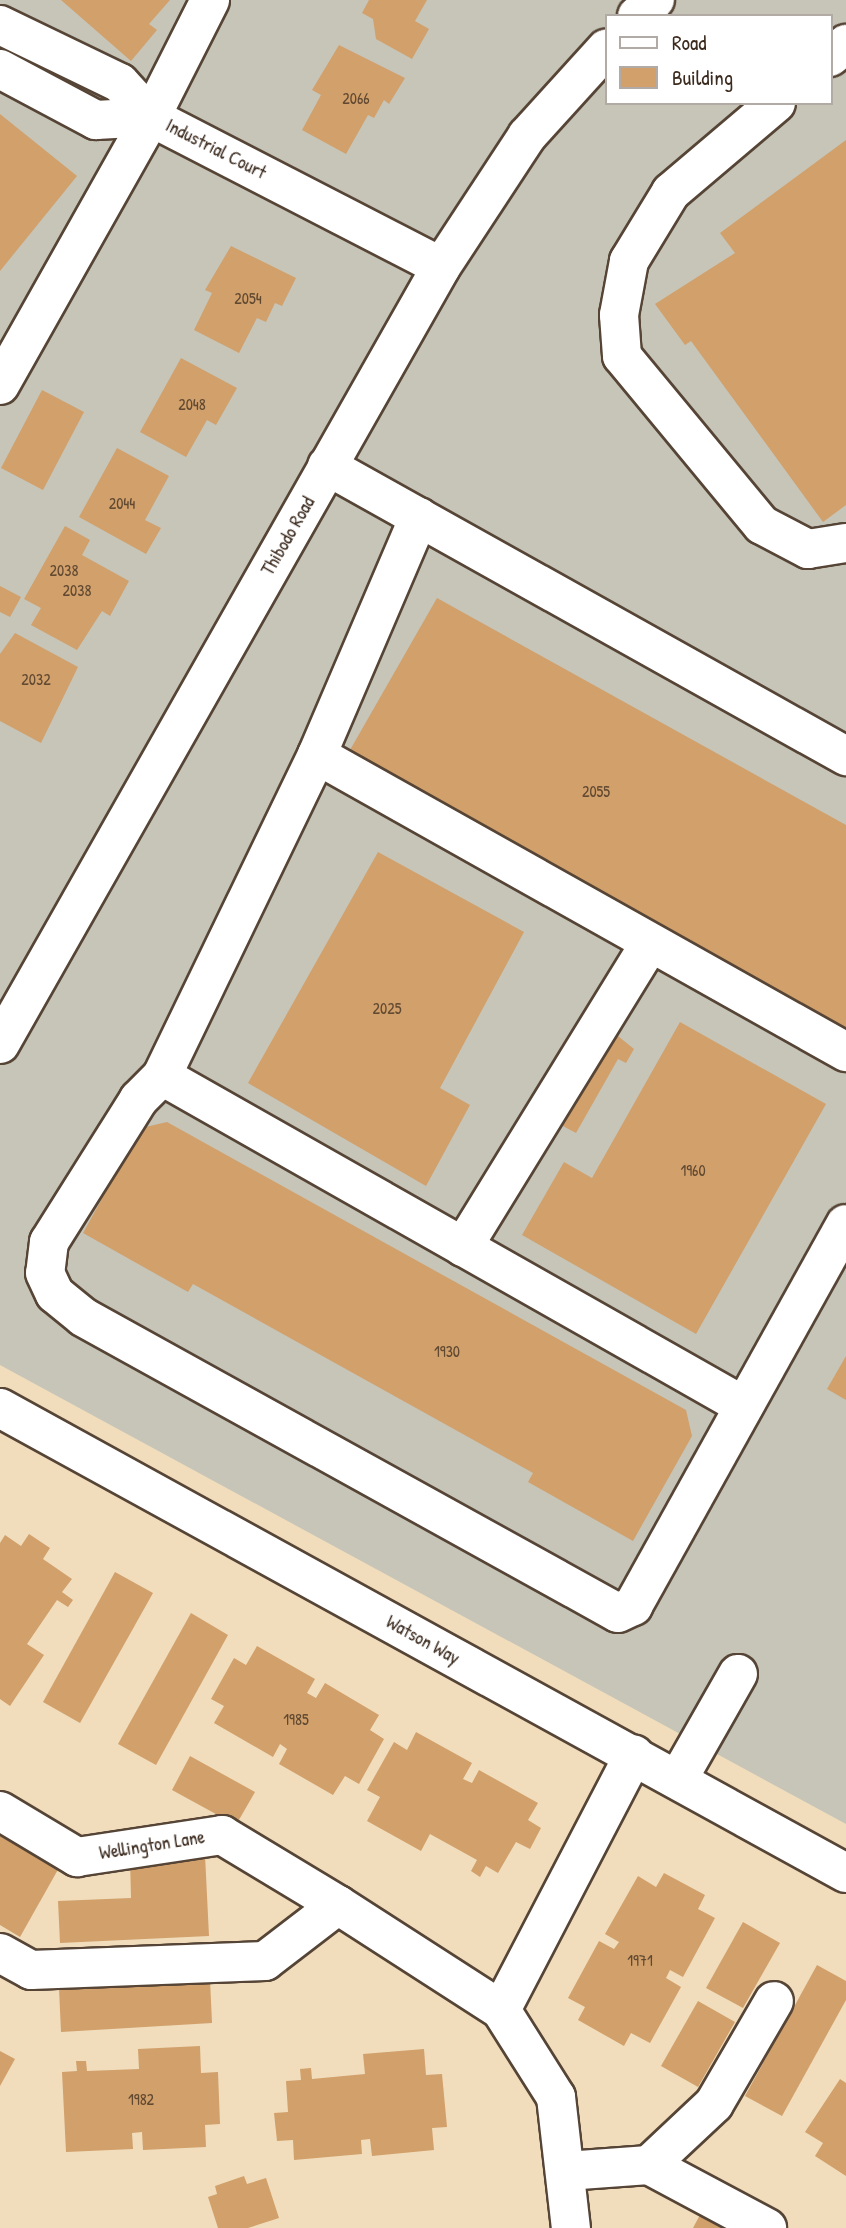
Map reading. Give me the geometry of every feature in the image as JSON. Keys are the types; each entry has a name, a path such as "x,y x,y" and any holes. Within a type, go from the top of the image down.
{"street":[{"path":"151,117 210,0"},
{"path":"639,14 655,0"},
{"path":"0,25 120,83 151,117"},
{"path":"832,55 846,44"},
{"name":"Thibodo Road","path":"0,1044 441,268 527,136 604,51"},
{"path":"0,69 96,120 151,117"},
{"path":"774,105 671,192 636,250 619,315 622,356 762,525 808,549 846,543"},
{"name":"Industrial Court","path":"0,385 151,117 441,268"},
{"path":"327,466 846,756"},
{"path":"419,517 317,755 162,1076 139,1099 49,1242 46,1273 55,1294 83,1317 618,1614 632,1606 846,1224"},
{"path":"317,755 846,1052"},
{"path":"463,1247 650,943"},
{"path":"162,1076 744,1406"},
{"name":"Watson Way","path":"0,1408 846,1873"},
{"path":"678,1779 738,1674"},
{"path":"501,2010 634,1755"},
{"name":"Wellington Lane","path":"0,1811 77,1857 222,1835 338,1905 501,2010 556,2097 571,2228"},
{"path":"0,1953 31,1970 265,1961 338,1905"},
{"path":"649,2165 714,2104 774,2001"},
{"path":"566,2171 649,2165 767,2228"}],"shaded area":[{"path":"0,0 846,0 846,1824 0,1365"}],"building":[{"path":"61,0 170,0 149,24 157,30 131,61"},
{"path":"369,0 427,0 415,21 429,29 412,59 376,39 373,19 362,13"},
{"path":"339,45 405,78 389,104 384,100 374,118 368,115 346,154 302,130 321,95 312,90"},
{"path":"0,114 77,176 0,271"},
{"path":"846,140 846,505 823,522 691,341 685,345 655,304 735,253 720,233"},
{"path":"231,246 296,278 282,306 275,303 266,322 257,318 239,353 194,330 212,293 205,290"},
{"path":"181,358 237,388 216,425 207,420 186,457 140,432"},
{"path":"42,390 84,412 43,490 1,468"},
{"path":"117,448 169,476 145,520 161,528 146,554 79,517"},
{"path":"65,526 90,540 82,555 129,581 110,616 102,611 77,650 31,625 41,608 24,599"},
{"path":"0,586 21,597 10,617 0,612"},
{"path":"437,598 846,825 846,1033 346,757"},
{"path":"15,633 78,667 41,743 0,721 0,654"},
{"path":"378,852 524,932 440,1088 470,1105 426,1186 248,1083"},
{"path":"680,1022 826,1104 696,1334 522,1235 564,1162 592,1178"},
{"path":"613,1032 634,1049 626,1063 618,1059 576,1133 561,1125"},
{"path":"167,1122 686,1410 692,1436 633,1541 528,1482 533,1473 193,1284 188,1292 83,1233 141,1128"},
{"path":"846,1356 846,1400 827,1389"},
{"path":"29,1534 50,1548 43,1559 72,1579 62,1592 73,1600 68,1607 57,1600 27,1644 44,1655 10,1706 0,1699 0,1543 5,1535 21,1546"},
{"path":"115,1572 153,1593 80,1723 43,1702"},
{"path":"191,1613 228,1635 156,1765 118,1744"},
{"path":"257,1646 315,1679 307,1693 316,1698 325,1683 379,1715 370,1730 384,1739 359,1784 345,1776 333,1795 279,1764 287,1749 280,1744 273,1757 214,1723 224,1706 211,1699 234,1658 246,1665"},
{"path":"416,1732 472,1763 463,1779 472,1783 479,1770 538,1803 528,1820 541,1828 530,1849 516,1842 498,1873 486,1866 480,1877 471,1871 477,1860 430,1834 421,1851 367,1821 380,1797 367,1790 394,1742 407,1750"},
{"path":"190,1756 255,1792 236,1825 172,1790"},
{"path":"0,1833 60,1866 20,1937 0,1925"},
{"path":"205,1855 209,1936 60,1943 58,1901 131,1898 130,1859"},
{"path":"664,1873 705,1895 698,1909 715,1918 683,1977 670,1970 666,1978 681,1987 650,2043 631,2033 624,2046 578,2020 585,2007 568,1998 599,1941 614,1949 619,1942 605,1934 638,1876 656,1887"},
{"path":"743,1922 780,1943 743,2008 706,1988"},
{"path":"817,1965 846,1981 846,2000 782,2116 745,2096"},
{"path":"210,1980 212,2023 61,2032 59,1988"},
{"path":"698,2001 735,2022 698,2087 661,2066"},
{"path":"200,2046 201,2073 218,2072 220,2124 205,2125 206,2147 143,2150 142,2132 132,2133 133,2149 66,2152 62,2072 77,2071 76,2061 86,2061 87,2071 139,2069 138,2049"},
{"path":"424,2049 426,2075 442,2074 447,2127 432,2128 434,2150 372,2156 370,2139 361,2140 362,2154 294,2160 293,2140 277,2141 274,2113 288,2112 286,2081 301,2080 300,2069 311,2068 312,2079 365,2074 363,2054"},
{"path":"0,2051 15,2059 0,2086"},
{"path":"840,2079 846,2083 846,2176 815,2156 823,2143 805,2132"},
{"path":"244,2176 247,2184 266,2178 279,2218 248,2228 218,2228 208,2197 217,2194 215,2186"},
{"path":"702,2211 733,2228 693,2228"}]}
